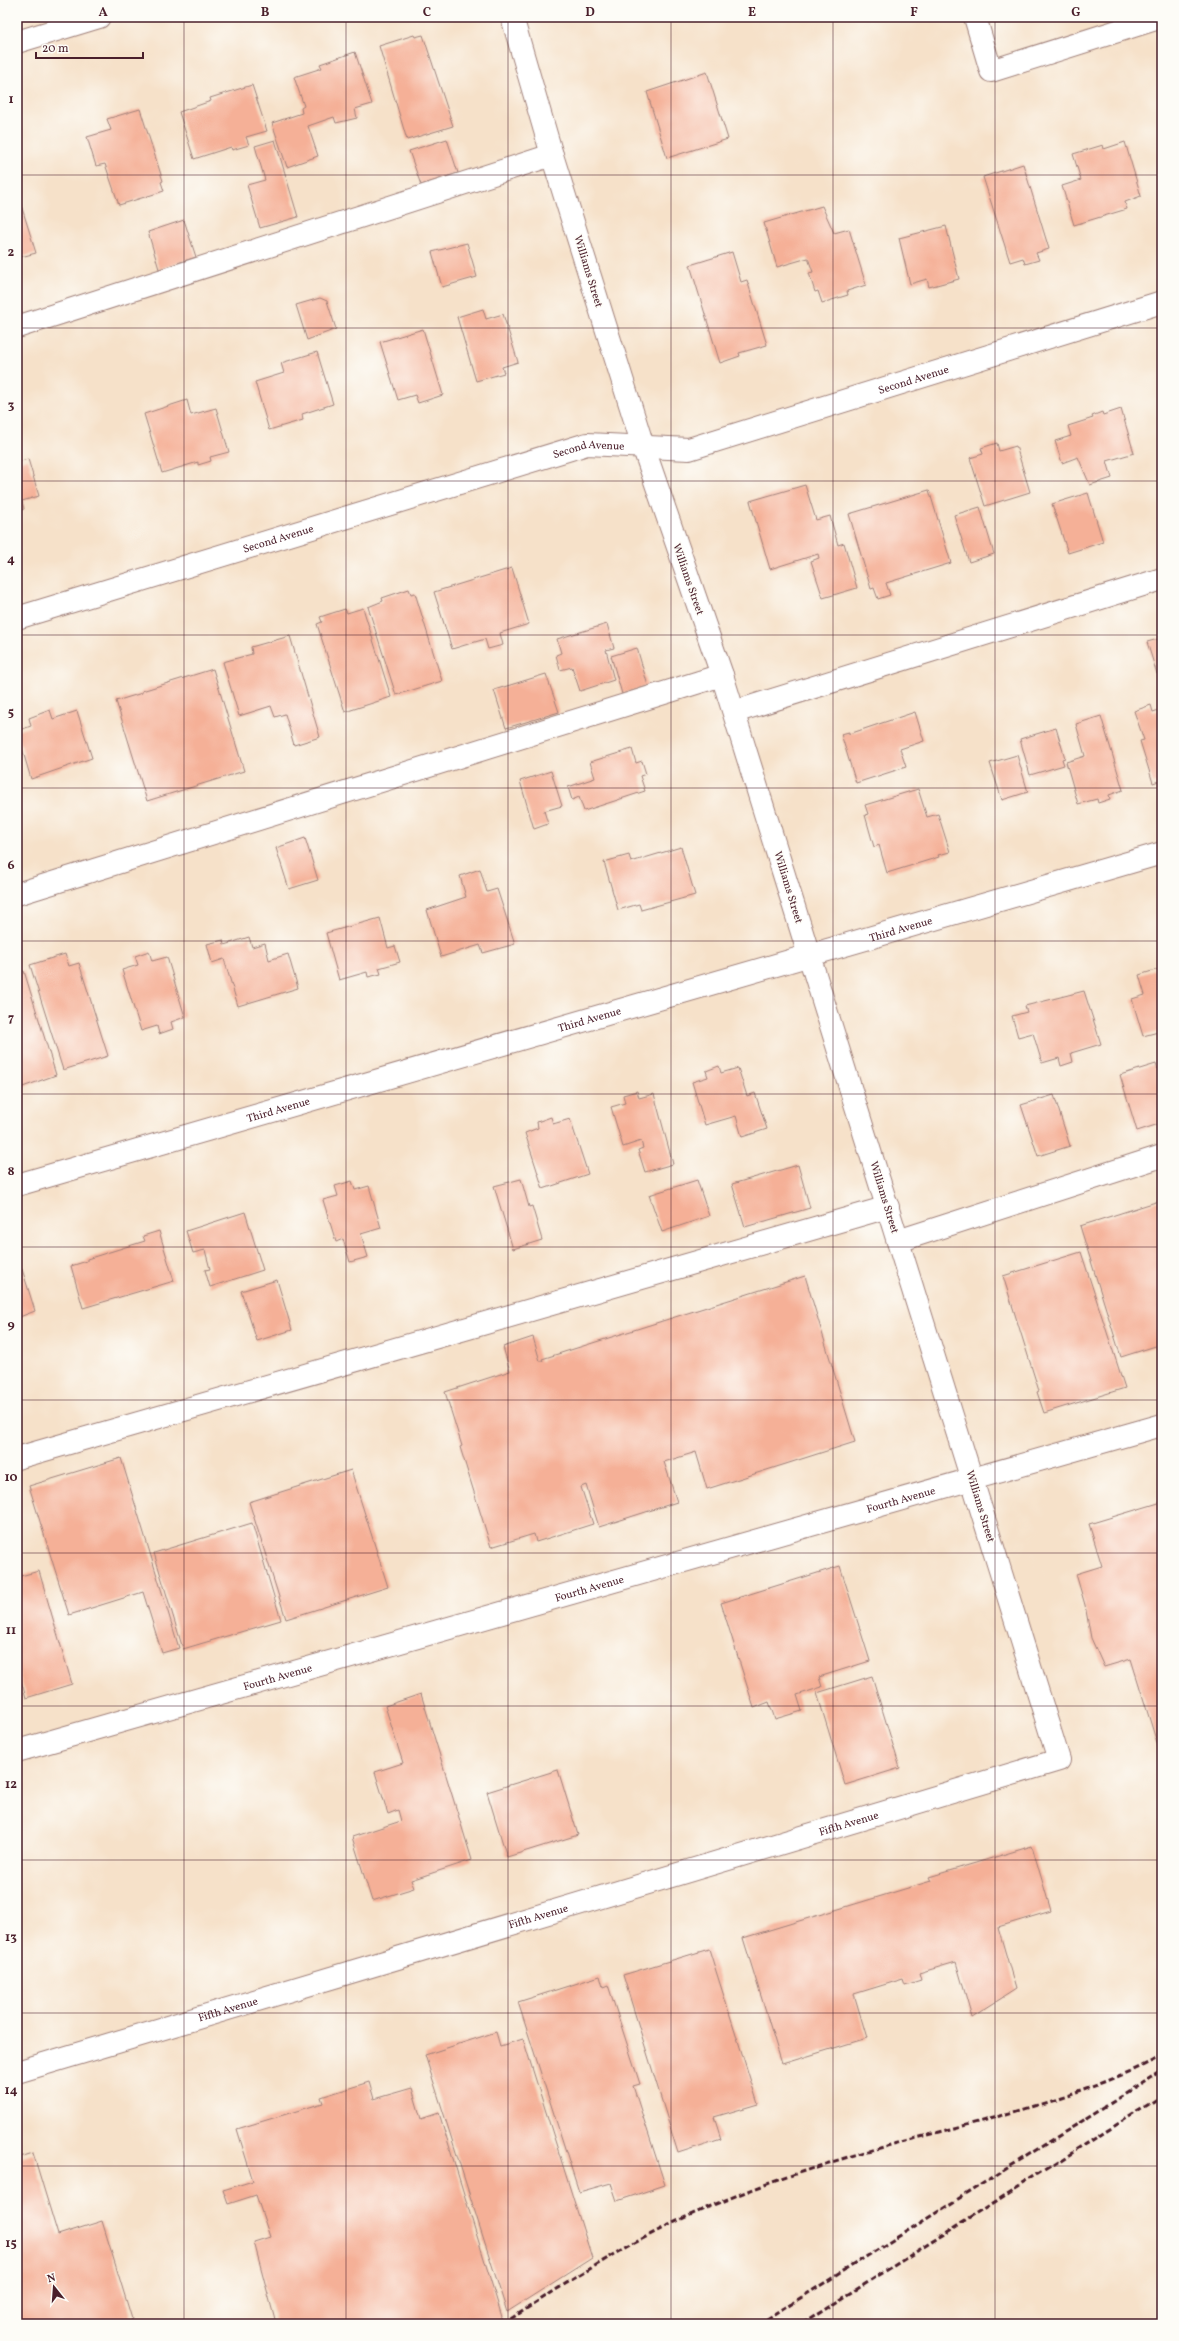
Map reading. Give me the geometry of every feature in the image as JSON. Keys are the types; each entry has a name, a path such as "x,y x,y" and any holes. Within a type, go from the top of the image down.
{"street":[{"path":"17,42 99,17"},
{"name":"Williams Street","path":"512,17 552,155 643,446 734,712 1059,1760"},
{"path":"974,17 991,71 1162,17"},
{"path":"17,327 552,155"},
{"name":"Second Avenue","path":"17,618 587,444 689,449 1162,302"},
{"path":"734,712 1162,579"},
{"path":"17,894 722,675"},
{"name":"Third Avenue","path":"17,1185 810,956 1162,852"},
{"path":"898,1241 1162,1156"},
{"path":"17,1458 888,1207"},
{"name":"Fourth Avenue","path":"17,1751 1162,1425"},
{"name":"Fifth Avenue","path":"17,2072 1059,1760"}],"building":[{"path":"414,35 415,37 423,35 453,126 407,140 379,46"},
{"path":"355,52 372,104 355,109 357,118 336,123 334,117 308,126 318,156 287,167 272,123 302,113 301,108 304,106 294,77 322,68 320,64"},
{"path":"707,72 728,139 667,158 647,92"},
{"path":"252,85 267,131 246,137 249,145 232,150 231,147 194,159 179,112 211,101 210,98"},
{"path":"140,109 163,181 161,182 164,191 119,205 105,164 96,166 87,137 111,130 107,119"},
{"path":"447,139 458,173 421,185 409,151"},
{"path":"275,140 298,217 260,228 247,185 265,180 255,146"},
{"path":"1125,142 1141,196 1125,202 1127,209 1074,225 1062,186 1081,180 1073,154 1103,145 1104,149"},
{"path":"1023,164 1049,249 1036,253 1039,260 1025,264 1023,258 1010,262 983,177"},
{"path":"17,192 36,253 17,258"},
{"path":"822,206 834,233 849,229 866,285 847,291 848,295 822,303 818,291 815,292 809,273 813,272 808,258 777,267 764,223"},
{"path":"184,220 196,257 159,269 148,232"},
{"path":"946,226 959,279 929,287 927,279 910,284 899,238"},
{"path":"467,243 477,277 442,287 432,252"},
{"path":"732,252 741,282 747,280 767,345 739,353 740,356 720,363 690,265"},
{"path":"320,298 327,301 336,329 307,340 296,305"},
{"path":"483,309 486,319 503,314 518,362 502,367 504,373 476,381 457,317"},
{"path":"423,329 443,395 418,403 415,395 398,400 380,342"},
{"path":"317,352 333,404 302,414 303,420 269,430 255,382 284,373 281,363"},
{"path":"187,400 191,415 216,408 229,452 210,457 211,461 198,465 198,462 162,473 144,414"},
{"path":"1121,409 1134,453 1107,461 1112,478 1090,485 1078,457 1062,463 1055,441 1071,436 1068,426 1093,418 1092,416 1102,412 1103,415"},
{"path":"997,443 999,451 1016,446 1030,492 985,506 970,458 983,454 981,448"},
{"path":"28,459 39,496 22,501 24,509 17,512 17,462"},
{"path":"805,485 816,520 830,516 838,545 844,543 857,588 823,598 811,561 819,558 818,554 770,569 750,501"},
{"path":"929,490 951,563 886,583 890,595 878,599 874,588 871,589 849,514"},
{"path":"1088,493 1103,542 1068,553 1052,504"},
{"path":"980,507 994,554 969,562 954,515"},
{"path":"512,568 529,624 500,633 503,645 488,649 485,639 452,649 434,592"},
{"path":"409,589 411,594 415,593 442,681 396,695 368,607 383,601 382,598"},
{"path":"363,608 391,697 345,712 317,624 322,622 320,617 345,609 347,613"},
{"path":"607,624 614,648 606,650 614,680 580,691 572,667 560,670 556,655 561,653 557,639"},
{"path":"290,636 320,737 294,745 285,714 275,717 271,706 239,716 223,662 252,654 251,647"},
{"path":"1162,638 1162,673 1157,674 1147,642"},
{"path":"637,648 648,686 622,694 611,656"},
{"path":"213,669 244,771 147,801 116,701 142,693 142,691"},
{"path":"546,674 559,712 506,728 494,690"},
{"path":"1151,705 1153,712 1162,709 1162,780 1153,783 1140,741 1144,740 1134,711"},
{"path":"50,710 53,719 77,711 92,758 31,779 17,731 31,726 29,718"},
{"path":"915,712 924,741 900,749 906,767 856,783 841,734 849,732 849,734"},
{"path":"1101,716 1123,790 1109,795 1110,799 1098,803 1097,799 1078,804 1066,762 1085,756 1076,724"},
{"path":"1056,728 1065,758 1062,759 1064,765 1030,775 1020,739"},
{"path":"632,749 636,763 642,761 646,774 640,776 645,791 584,811 579,797 572,800 568,787 595,778 590,762"},
{"path":"1017,755 1028,792 1002,800 990,763"},
{"path":"551,771 562,806 544,811 548,824 534,829 520,781"},
{"path":"918,789 927,817 938,814 950,852 938,855 939,857 887,873 879,845 874,847 865,815 868,814 865,805"},
{"path":"305,838 318,880 289,889 276,848"},
{"path":"681,847 695,895 641,910 639,904 618,910 604,862 629,855 631,862"},
{"path":"480,869 487,892 497,889 515,944 483,953 480,945 441,957 427,910 466,897 460,876"},
{"path":"380,918 388,948 395,946 400,962 379,968 381,974 368,977 367,972 339,980 326,933"},
{"path":"249,937 252,947 265,943 269,960 288,954 298,988 238,1006 224,959 212,963 207,944 223,940 224,945"},
{"path":"149,951 152,961 167,957 185,1017 171,1022 173,1029 159,1034 157,1026 141,1031 122,970 138,965 135,956"},
{"path":"65,954 69,966 79,963 108,1056 63,1070 30,965"},
{"path":"1162,968 1162,1031 1143,1036 1132,999 1145,995 1139,975"},
{"path":"24,971 56,1075 17,1089 17,973"},
{"path":"1084,991 1101,1044 1071,1053 1073,1062 1061,1066 1059,1058 1042,1063 1033,1033 1018,1037 1012,1016 1027,1012 1025,1006"},
{"path":"1156,1064 1162,1084 1162,1123 1137,1131 1120,1075"},
{"path":"719,1066 721,1073 738,1068 747,1096 755,1093 767,1129 742,1137 736,1116 705,1125 692,1082 708,1077 706,1071"},
{"path":"637,1091 639,1098 654,1094 673,1164 645,1172 638,1150 643,1148 641,1141 623,1147 611,1107 625,1103 623,1095"},
{"path":"1054,1095 1070,1146 1038,1156 1021,1105"},
{"path":"551,1117 553,1124 570,1119 588,1174 543,1189 525,1133 538,1128 537,1122"},
{"path":"798,1165 810,1208 745,1227 732,1184"},
{"path":"521,1179 529,1207 532,1206 542,1240 513,1249 494,1186"},
{"path":"697,1180 709,1216 662,1232 649,1195"},
{"path":"352,1181 355,1190 369,1186 381,1228 361,1234 368,1257 350,1262 343,1239 336,1242 323,1200 338,1196 335,1186"},
{"path":"1162,1200 1162,1344 1121,1357 1080,1226"},
{"path":"245,1212 263,1270 210,1287 205,1270 210,1269 205,1250 193,1253 186,1231"},
{"path":"159,1231 174,1281 83,1308 71,1266 87,1261 87,1259 145,1241 143,1236"},
{"path":"1081,1252 1125,1388 1044,1413 1037,1392 1039,1391 1003,1276"},
{"path":"22,1269 35,1311 17,1318 17,1270"},
{"path":"805,1276 855,1442 707,1489 696,1452 664,1462 677,1502 599,1527 586,1485 581,1487 593,1524 536,1542 534,1534 491,1547 460,1447 462,1446 445,1392 510,1371 503,1347 533,1337 540,1361 543,1361 542,1359"},
{"path":"277,1280 292,1330 257,1341 241,1291"},
{"path":"121,1458 179,1648 162,1653 143,1592 69,1615 29,1486"},
{"path":"351,1470 388,1587 286,1619 249,1502"},
{"path":"1162,1502 1162,1759 1131,1659 1104,1667 1091,1638 1085,1605 1076,1574 1102,1566 1089,1524"},
{"path":"252,1523 281,1620 183,1649 154,1553"},
{"path":"840,1566 870,1661 819,1677 822,1687 797,1695 802,1711 775,1719 769,1702 754,1708 721,1603"},
{"path":"39,1571 72,1684 26,1698 17,1666 17,1577"},
{"path":"872,1676 900,1768 845,1785 817,1693"},
{"path":"421,1694 472,1860 411,1880 414,1888 372,1901 352,1837 401,1821 398,1810 388,1814 375,1772 403,1763 385,1706"},
{"path":"558,1770 578,1835 507,1857 487,1792"},
{"path":"1032,1846 1051,1911 998,1927 1016,1989 972,2017 956,1962 919,1973 921,1980 905,1985 903,1979 854,1994 867,2038 782,2064 743,1938 931,1881 929,1877"},
{"path":"709,1949 758,2104 714,2117 721,2139 678,2153 623,1975"},
{"path":"600,1976 603,1987 608,1985 640,2084 633,2086 665,2185 617,2201 611,2183 579,2192 518,2002"},
{"path":"496,2032 500,2046 523,2039 592,2258 507,2312 425,2055"},
{"path":"369,2082 374,2099 412,2088 421,2119 439,2113 502,2317 491,2324 276,2324 254,2242 270,2237 256,2195 228,2204 223,2190 253,2181 237,2129 323,2103 321,2097"},
{"path":"33,2153 58,2235 102,2221 132,2319 130,2320 131,2324 17,2324 17,2158"}],"railway":[{"path":"503,2324 565,2284 629,2246 673,2223 719,2203 768,2184 841,2159 1016,2112 1090,2088 1162,2056"},
{"path":"759,2324 1162,2071"},
{"path":"802,2324 1162,2096"}]}
